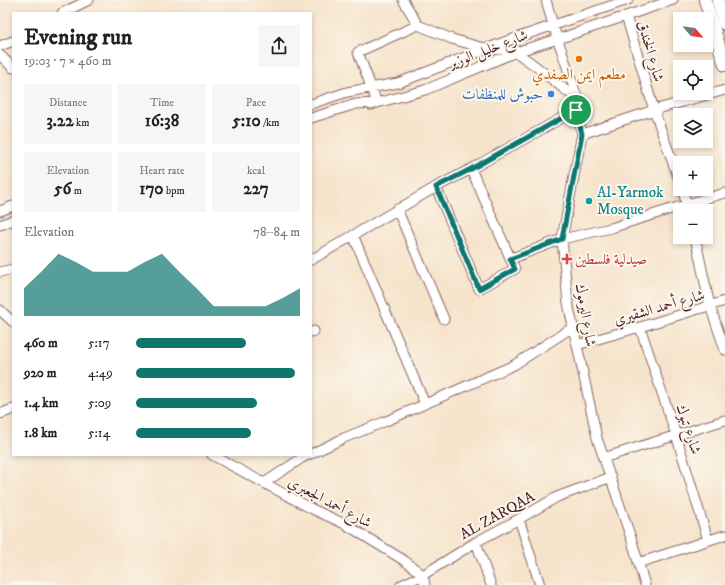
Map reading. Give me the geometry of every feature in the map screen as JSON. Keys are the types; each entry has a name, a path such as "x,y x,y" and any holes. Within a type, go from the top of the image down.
{"main road":[{"path":"706,0 725,65"},
{"path":"718,0 725,24"}],"street":[{"path":"64,12 89,0"},
{"path":"403,0 418,25 452,40 480,47 516,52 578,100"},
{"name":"شارع اليرموك","path":"546,0 578,100 576,110 582,134 562,239 568,303 597,438 645,585"},
{"name":"شارع خليل الوزير","path":"312,104 347,92 398,83 489,48 628,0"},
{"name":"شارع خليل الوزير","path":"312,118 356,104 377,103 425,90 516,52 673,0"},
{"name":"شارع الخندق","path":"626,16 654,110 673,163"},
{"path":"312,124 377,103 358,52 418,25"},
{"path":"0,46 12,41"},
{"path":"0,55 12,67"},
{"path":"582,134 654,110 725,90"},
{"path":"312,257 576,110"},
{"path":"436,187 479,289 515,269 471,169"},
{"path":"696,204 725,193"},
{"path":"0,211 12,206"},
{"path":"397,210 444,319"},
{"path":"510,259 562,239 611,228 673,211"},
{"path":"0,225 12,220"},
{"path":"353,235 425,404"},
{"path":"697,244 710,306 725,350"},
{"path":"0,272 12,269"},
{"name":"شارع أحمد الشقيري","path":"577,344 725,302"},
{"path":"0,310 12,321"},
{"path":"312,454 344,438 514,365 573,327"},
{"name":"شارع تبوك","path":"640,327 676,435 708,540"},
{"path":"0,414 12,409"},
{"path":"603,458 725,420"},
{"name":"شارع أحمد الجعبري","path":"214,456 312,509 345,524 405,561 423,575"},
{"path":"264,483 306,456"},
{"name":"AL ZARQAA","path":"401,585 423,575 476,542 557,497 610,477"},
{"path":"519,519 540,585"},
{"path":"638,563 725,535"},
{"path":"476,542 491,585"},
{"path":"423,575 425,585"}],"place":[{"name":"مطعم ايمن الصفدي","path":"579,59"},
{"name":"حبوش للمنظفات","path":"551,94"},
{"name":"Al-Yarmok Mosque","path":"589,201"},
{"name":"صيدلية فلسطين","path":"567,259"}],"route":[{"path":"576,110 582,134 562,239 510,259 515,269 479,289 436,187 576,110"}]}
